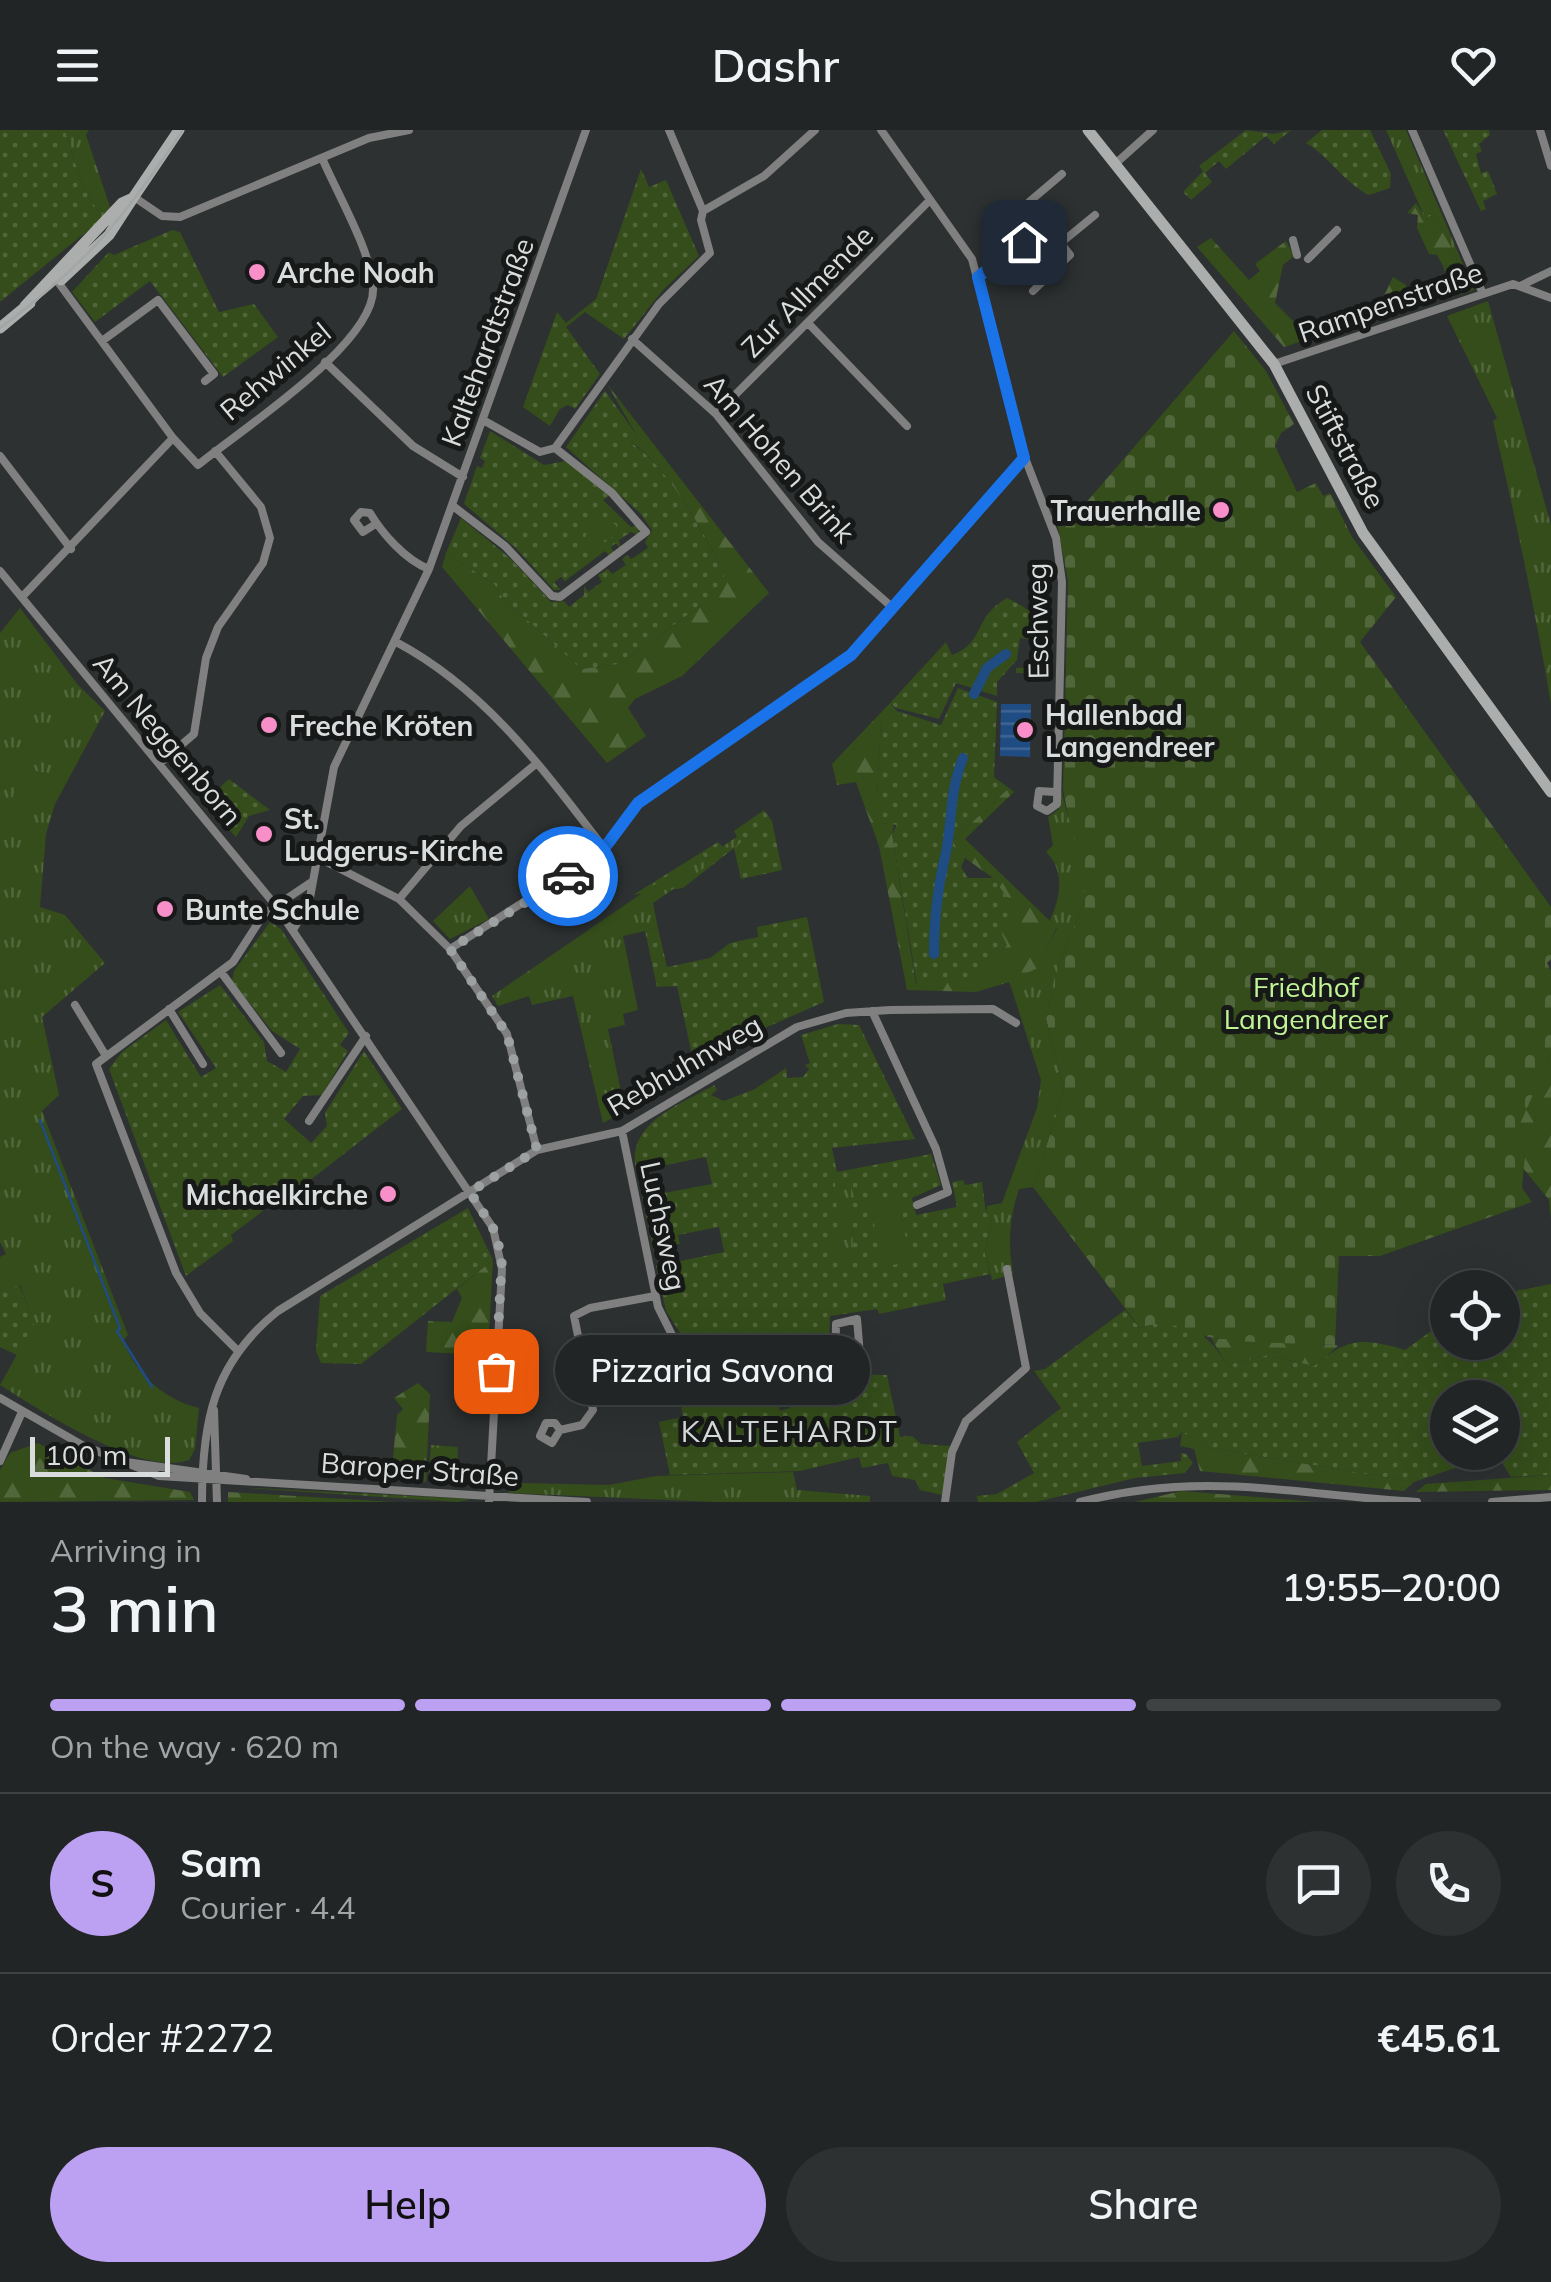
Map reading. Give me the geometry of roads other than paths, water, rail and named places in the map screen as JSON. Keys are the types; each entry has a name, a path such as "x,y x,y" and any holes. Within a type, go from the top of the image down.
{"street":[{"path":"2,322 56,280 122,203 133,198 179,130"},
{"path":"133,198 162,216 180,217 322,158 367,134 410,130"},
{"name":"Kaltehardtstraße","path":"294,930 310,903 310,883 334,767 429,569 586,130"},
{"path":"484,420 540,452 556,448 668,293 710,253 700,220 703,211 669,130"},
{"path":"703,211 764,176 815,130"},
{"name":"Eschweg","path":"881,130 972,260 1024,458 1050,519 1062,582 1055,807 1043,810 1035,799 1042,790 1055,792"},
{"name":"Stiftstraße","path":"1088,130 1274,364 1363,533 1551,792"},
{"path":"1115,164 1153,130"},
{"path":"1412,130 1484,294"},
{"path":"1540,130 1551,166"},
{"name":"Rehwinkel","path":"174,438 198,464 325,362 366,319 374,291 370,271 322,158"},
{"path":"1033,291 1070,255 1029,202 1062,174"},
{"name":"Zur Allmende","path":"716,414 930,200"},
{"path":"1062,242 1096,214"},
{"path":"978,277 1046,224"},
{"path":"1308,259 1337,230"},
{"path":"1292,240 1297,254"},
{"name":"Rampenstraße","path":"1274,364 1484,294 1520,286 1551,271"},
{"path":"22,597 174,438 56,280"},
{"name":"Rampenstraße","path":"1520,286 1551,298"},
{"path":"102,341 158,300 214,374 205,381"},
{"path":"808,323 906,426"},
{"name":"Am Hohen Brink","path":"632,339 716,414 818,542 893,608"},
{"path":"325,362 400,435 463,476"},
{"path":"453,506 486,529 552,596 560,597 646,532 612,494 556,448"},
{"name":"Rehwinkel","path":"160,764 194,734 200,681 213,639 263,562 269,544 265,513 215,451"},
{"path":"0,456 71,549"},
{"path":"450,949 544,892 604,848 638,803 851,655 1024,458"},
{"path":"374,524 413,562 429,569"},
{"name":"Am Neggenborn","path":"0,571 276,906 493,1228 502,1256 489,1499"},
{"path":"396,642 470,694 537,762 604,848"},
{"path":"399,899 461,826 537,762"},
{"path":"317,858 399,899 450,949 507,1034 537,1150"},
{"path":"202,1502 205,1434 237,1350 200,1313 176,1272 96,1064 221,972 238,957 264,914 310,883"},
{"path":"221,972 281,1053"},
{"path":"76,1004 106,1056"},
{"path":"169,1009 202,1064"},
{"name":"Rebhuhnweg","path":"237,1350 278,1311 537,1150 622,1132 792,1029 824,1017 872,1011 993,1009 1016,1023"},
{"path":"872,1011 942,1162 948,1192 917,1205"},
{"path":"309,1121 366,1036"},
{"name":"Luchsweg","path":"622,1132 655,1296 672,1334 710,1362 734,1367 835,1368"},
{"path":"945,1502 952,1452 966,1420 1026,1368 1007,1269"},
{"path":"560,1430 582,1425 593,1410 574,1316 590,1308 655,1296"},
{"path":"857,1319 860,1367 835,1368 836,1324 857,1319"},
{"name":"Baroper Straße","path":"0,1398 117,1460 202,1476 489,1499 588,1502"},
{"path":"214,1406 217,1502"},
{"path":"0,1461 22,1412"},
{"path":"1080,1502 1217,1483 1417,1502"},
{"path":"1492,1502 1551,1497"}],"water":[{"path":"1001,704 1031,704 1030,757 1000,756"}],"waterway":[{"path":"974,694 987,668 1006,654"},
{"path":"934,954 953,794 963,758"},
{"path":"40,1120 120,1328 117,1331 152,1387"}],"tram line":[{"path":"0,328 57,283 102,238 183,130"}],"place":[{"name":"Arche Noah","path":"257,272"},
{"name":"Trauerhalle","path":"1221,510"},
{"name":"Freche Kröten","path":"269,725"},
{"name":"Hallenbad Langendreer","path":"1025,730"},
{"name":"St. Ludgerus-Kirche","path":"264,834"},
{"name":"Bunte Schule","path":"165,909"},
{"name":"Michaelkirche","path":"388,1194"},
{"name":"Pizzaria Savona","path":"496,1371"}],"district":[{"name":"KALTEHARDT","path":"790,1431"}],"park label":[{"name":"Friedhof Langendreer","path":"1306,1002"}]}
